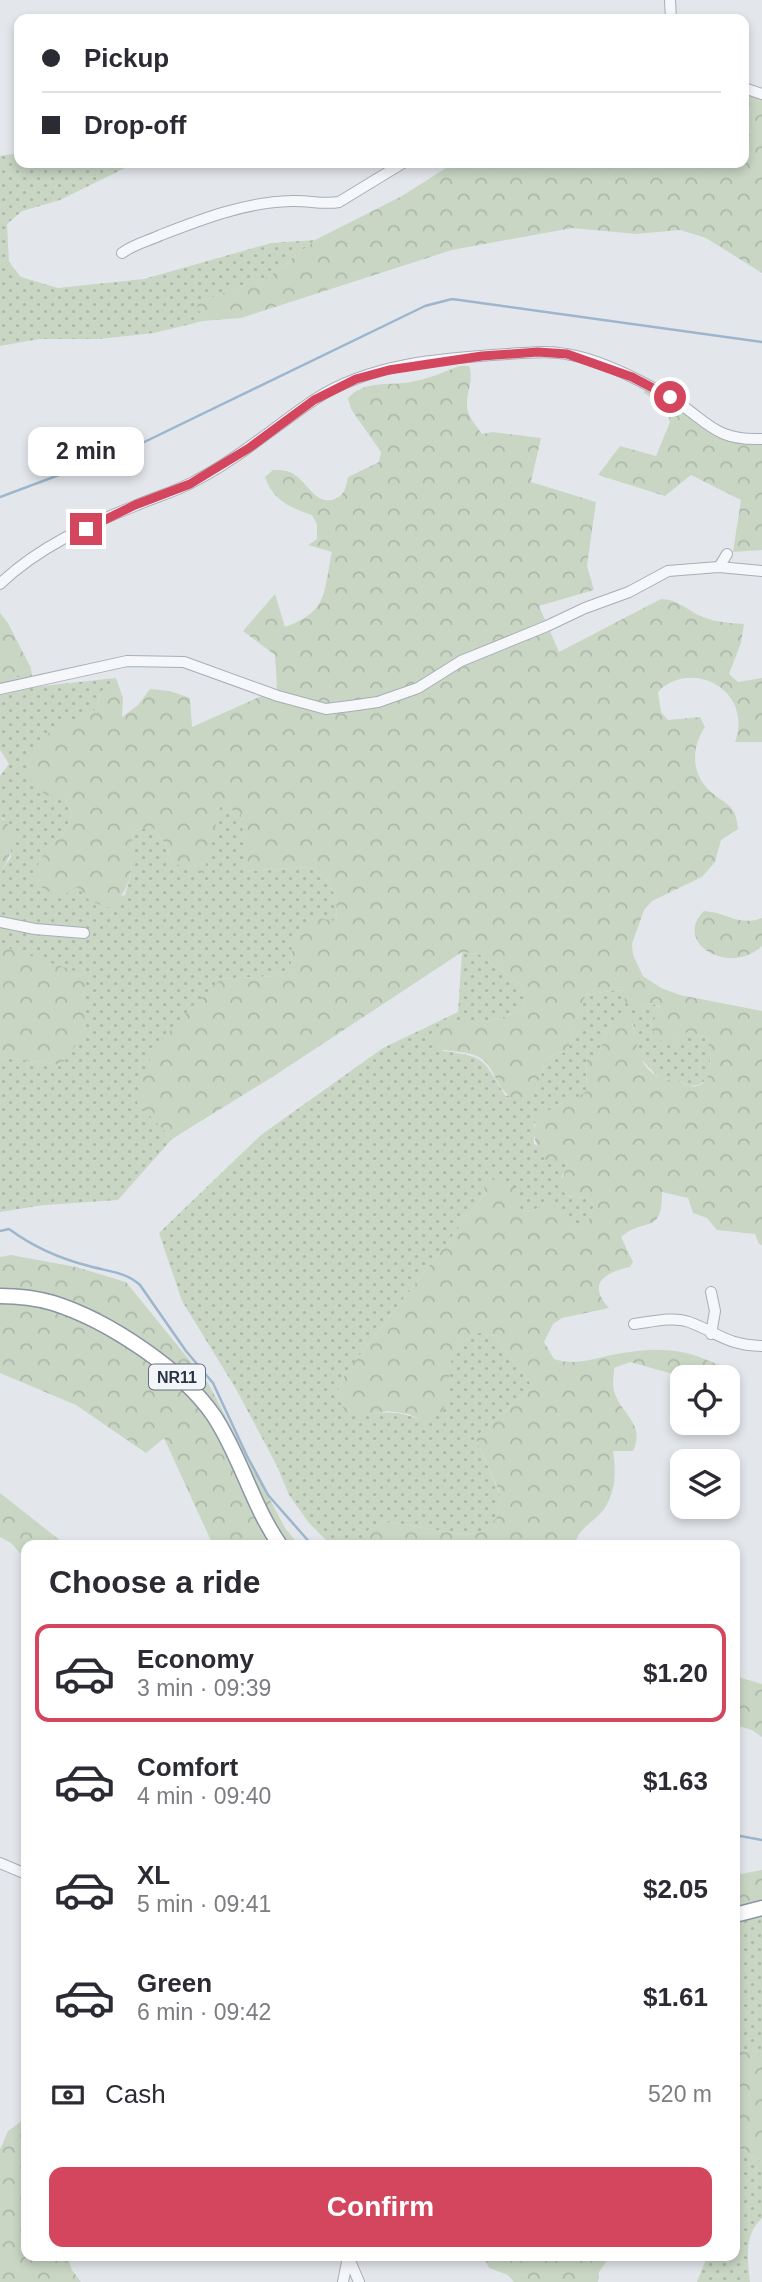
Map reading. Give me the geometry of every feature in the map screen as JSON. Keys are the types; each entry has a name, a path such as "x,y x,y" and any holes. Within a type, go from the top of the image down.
{"highway":[{"name":"NR11","path":"0,1296 51,1302 78,1312 125,1339 174,1374 213,1416 254,1502 277,1540"},
{"path":"740,1914 762,1908"}],"street":[{"path":"122,253 172,231 250,205 290,201 329,204 339,202 395,168"},
{"path":"0,584 43,550 135,505 190,484 249,448 314,400 356,379 400,368 482,356 538,352 567,354 632,377 670,397 720,433 739,439 762,439"},
{"path":"719,566 727,554"},
{"path":"0,689 127,661 184,662 278,696 326,709 378,702 418,688 461,661 584,608 629,592 668,571 719,566 762,570"},
{"path":"0,922 35,929 85,933"},
{"path":"711,1292 715,1311 711,1334"},
{"path":"634,1324 678,1320 689,1322 731,1342 762,1346"},
{"path":"0,1863 21,1872"},
{"path":"343,2282 347,2261"},
{"path":"350,2261 359,2282"}],"green space":[{"path":"749,88 762,89 762,273 706,238 680,230 636,234 572,228 452,250 241,318 203,321 196,303 270,276 315,240 402,196 446,168 749,168"},
{"path":"14,154 14,168 125,168 60,200 22,211 7,224 9,262 21,277 58,288 144,279 271,243 315,240 270,276 197,303 203,321 154,333 99,339 39,339 0,346 0,156"},
{"path":"459,366 469,366 471,376 467,408 482,434 493,432 541,438 531,482 596,502 587,566 594,590 539,606 559,652 661,599 666,599 709,619 744,624 741,643 729,674 738,682 762,678 762,742 735,742 738,723 735,707 727,694 716,684 686,678 671,682 658,692 661,712 668,720 700,717 705,727 695,752 696,769 710,791 732,809 738,829 721,840 715,862 702,877 652,901 644,910 632,944 633,955 643,976 661,988 680,995 762,1011 762,1245 755,1234 717,1230 707,1218 693,1213 688,1198 662,1192 656,1220 621,1237 633,1262 630,1267 613,1272 599,1285 602,1299 609,1308 562,1318 553,1324 544,1342 554,1359 561,1361 583,1361 663,1350 687,1353 718,1365 670,1365 670,1373 630,1362 614,1368 614,1391 635,1426 636,1441 633,1451 613,1451 615,1465 612,1493 602,1511 577,1540 369,1540 365,1532 383,1521 465,1535 485,1531 497,1517 500,1493 475,1437 533,1387 495,1336 476,1332 455,1349 449,1368 449,1392 443,1411 426,1422 408,1414 388,1411 368,1415 345,1412 337,1394 345,1374 485,1194 484,1187 491,1180 501,1178 517,1190 521,1211 531,1212 550,1204 567,1216 569,1226 579,1228 588,1223 594,1205 586,1198 566,1196 562,1181 566,1159 556,1163 546,1160 536,1142 534,1127 550,1109 586,1091 587,1057 597,1058 610,1023 618,1016 627,1016 632,1024 639,1054 649,1069 660,1078 680,1081 689,1086 703,1083 710,1070 707,1039 689,1031 673,1043 662,1041 651,1027 660,1007 652,1003 632,1008 625,1001 624,991 586,995 581,1004 581,1026 573,1031 567,1053 557,1052 548,1059 535,1089 517,1100 504,1091 482,1059 471,1054 434,1047 429,1038 435,1027 455,1022 486,1022 519,1012 525,1002 525,993 520,984 479,954 462,952 274,1076 172,1139 137,1102 140,1084 156,1050 180,1020 221,979 274,976 291,968 292,945 300,927 317,918 337,921 336,897 326,879 309,867 247,871 241,814 221,804 204,873 172,863 165,843 152,827 133,830 129,882 110,908 90,901 77,887 59,898 30,880 47,848 63,834 72,816 65,797 45,795 32,780 28,764 37,743 59,727 95,710 102,691 116,678 123,698 122,717 138,705 150,689 170,691 190,698 192,727 277,689 275,655 243,631 275,594 285,627 310,614 322,599 332,552 308,545 317,539 317,524 312,515 277,497 265,477 273,470 287,471 300,479 318,497 335,499 344,490 348,477 379,462 381,452 351,409 348,398 369,386 417,381"},
{"path":"660,384 720,426 747,434 762,434 762,550 733,552 741,500 691,475 665,496 598,475 620,446 656,456 670,422 666,409 643,392"},
{"path":"0,613 31,668 0,686"},
{"path":"31,668 33,687 116,678 102,691 95,710 57,728 65,797 72,816 63,834 47,848 90,901 125,895 131,874 133,830 152,827 165,843 172,863 221,804 241,813 248,871 309,867 326,879 336,897 337,921 292,945 291,968 274,976 221,979 137,1102 172,1139 118,1200 44,1205 0,1212 0,1057 61,1065 8,948 0,948 0,873 11,857 4,819 0,817 0,776 9,764 0,750 0,686"},
{"path":"0,817 11,830 12,844 0,873"},
{"path":"704,911 746,921 762,918 762,946 749,955 735,958 721,957 709,952 700,944 695,934 696,923"},
{"path":"0,948 8,948 86,975 84,1034 61,1065 0,1057"},
{"path":"462,952 479,954 520,984 525,993 525,1002 519,1012 486,1022 455,1022 443,1051 468,1055 482,1062 506,1096 535,1089 548,1059 557,1052 567,1053 573,1031 583,1015 580,1004 586,995 615,990 625,991 625,1001 641,1007 652,1003 660,1008 651,1027 673,1043 689,1031 707,1039 710,1070 707,1079 699,1085 689,1086 680,1081 660,1079 638,1056 633,1024 610,1023 597,1058 587,1057 586,1091 579,1098 560,1104 534,1124 534,1144 566,1158 567,1167 562,1176 566,1196 586,1198 594,1205 588,1224 579,1228 568,1226 540,1206 531,1212 521,1211 484,1187 485,1194 345,1374 337,1394 368,1415 398,1413 427,1422 449,1391 449,1368 455,1349 476,1332 495,1336 533,1387 475,1437 500,1494 497,1517 485,1531 465,1535 383,1521 366,1532 370,1540 326,1540 309,1523 289,1495 277,1466 236,1389 182,1301 159,1233 261,1135 383,1048 458,1012"},
{"path":"11,1255 76,1267 126,1282 208,1383 285,1528 295,1540 211,1540 164,1438 146,1453 76,1405 0,1373 0,1257"},
{"path":"0,1493 60,1540 21,1540 21,1554 11,1543 0,1537"},
{"path":"740,1677 762,1684 762,1737 740,1726"},
{"path":"762,1870 762,1900 740,1907 740,1874"},
{"path":"762,1900 762,2052 740,2050 740,1907"},
{"path":"740,2050 762,2052 762,2162 740,2148"},
{"path":"21,2122 21,2261 69,2261 81,2282 0,2282 0,2150 8,2131"},
{"path":"740,2148 762,2162 762,2218 749,2240 750,2282 697,2282 705,2262 740,2261"},
{"path":"486,2261 607,2261 599,2272 598,2282 514,2282 508,2275 489,2268"}],"waterway":[{"path":"0,497 134,447 425,306 452,299 762,342"},
{"path":"0,1231 9,1229 57,1256 122,1275 140,1285 186,1351 213,1383 268,1495 308,1540"},
{"path":"740,1836 762,1840"}],"route":[{"path":"86,529 135,505 190,484 249,448 314,400 370,374 432,361 538,352 567,354 632,377 670,397"}]}
